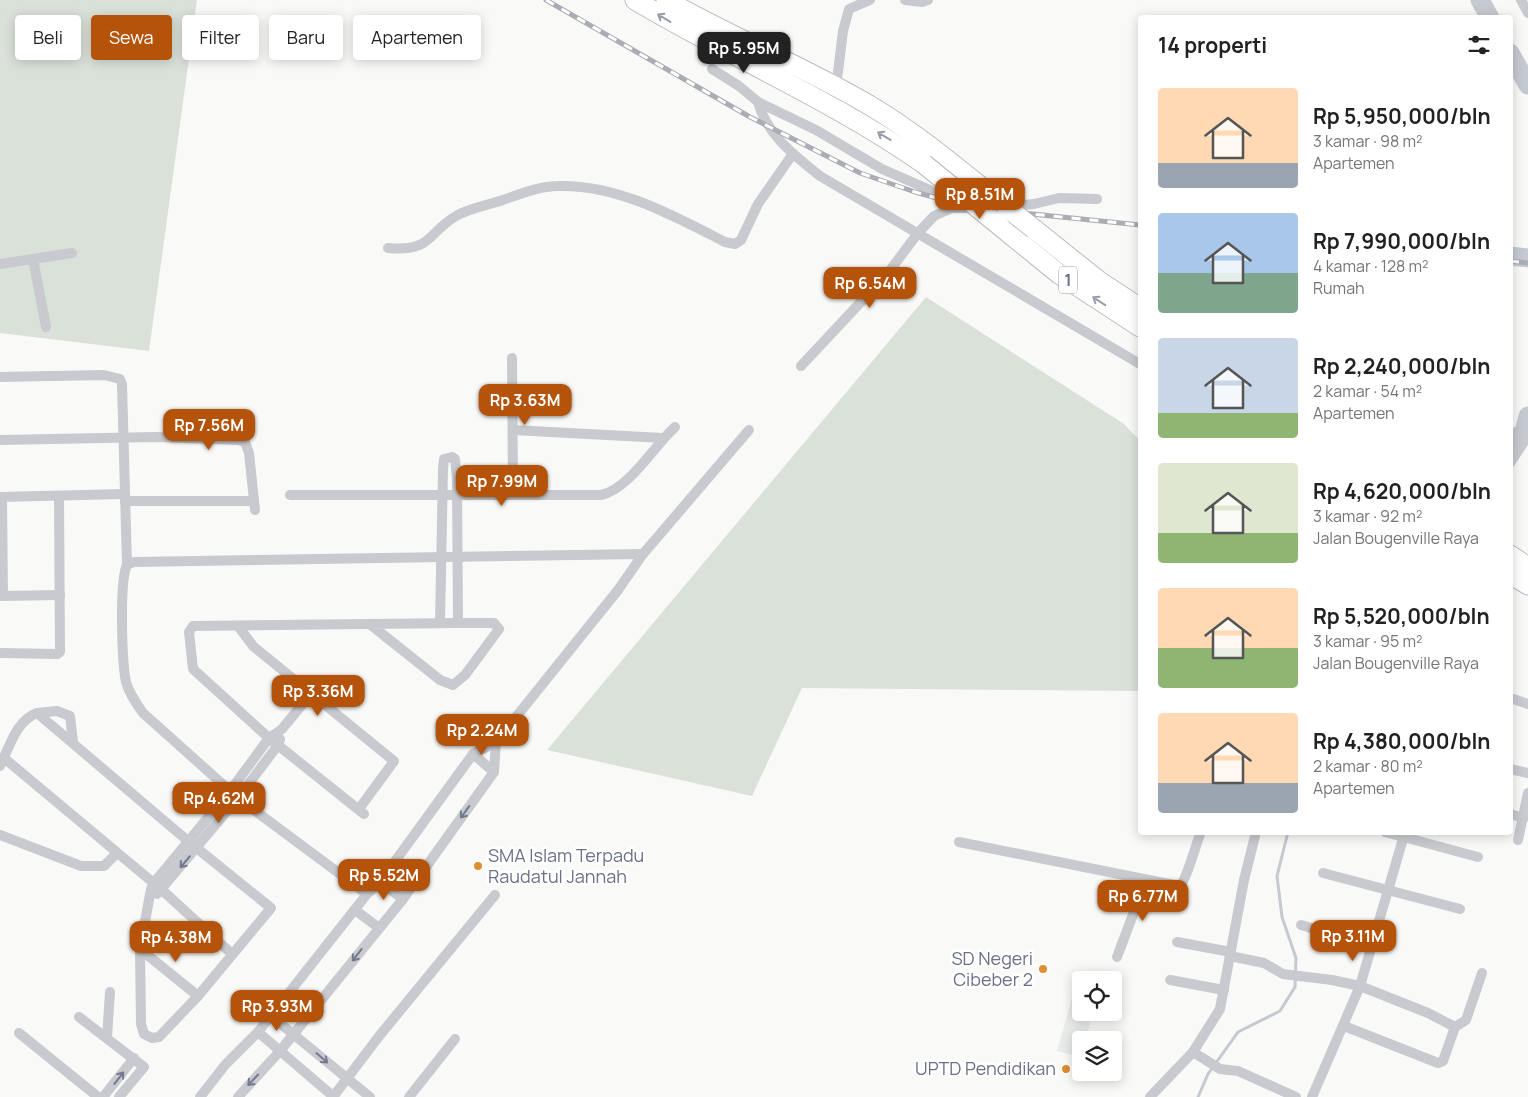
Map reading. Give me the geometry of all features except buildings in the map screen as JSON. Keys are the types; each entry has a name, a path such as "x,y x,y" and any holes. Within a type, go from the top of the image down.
{"highway":[{"name":"1","path":"635,0 693,35 854,118 924,164 1059,274 1138,327"},
{"name":"1","path":"666,0 697,18 836,88 900,124 1099,281 1138,307"},
{"path":"1513,557 1528,566"},
{"path":"1513,576 1528,585"}],"street":[{"path":"836,88 843,31 849,9 870,0"},
{"path":"905,0 922,2 928,0"},
{"path":"1521,0 1528,13"},
{"path":"712,69 739,86 758,102 816,130 875,165 930,190 952,208"},
{"path":"758,102 768,126 792,155 820,176 918,233 979,272 1138,363"},
{"path":"388,248 406,249 421,246 456,216 511,197 556,186 599,190 646,204 725,242 735,244 741,240 758,204 792,155"},
{"path":"801,366 888,272 918,233 934,216 952,208 1019,206 1059,198 1098,199"},
{"path":"0,264 72,253"},
{"path":"33,259 46,327"},
{"path":"512,358 513,494"},
{"path":"0,377 114,376 120,379 122,384 127,565 123,579 124,658 126,682 134,700 143,713 238,798 367,894"},
{"path":"290,495 513,494 595,496 610,494 622,484 675,427"},
{"path":"513,430 663,438"},
{"path":"200,1097 225,1065 258,1032 367,894 380,882 473,754 496,742 618,590 643,554 749,430"},
{"path":"1513,458 1528,436"},
{"path":"0,440 204,438 245,442 249,453 255,505 124,498 1,497 1,596 60,595"},
{"path":"440,623 444,459 452,457 455,459 457,494 459,558 458,623"},
{"path":"0,653 57,654 60,652 59,496"},
{"path":"127,565 134,562 643,554"},
{"path":"238,626 253,646 310,695 395,762 361,811 268,738 193,669 189,632 191,627 238,626 371,625 440,623 494,623 499,629 465,675 453,685 440,680 371,625"},
{"path":"37,713 192,845 274,910 232,954 198,996 162,1035 152,1038 144,1034 141,1024 140,949 142,930 150,898 192,845 268,738 282,730 310,695"},
{"path":"1513,699 1528,704"},
{"path":"73,742 70,716 57,711 37,713 27,717 20,724 2,762 158,887 232,954"},
{"path":"192,845 238,798 278,745 282,730"},
{"path":"238,1097 280,1051 403,899 494,772 496,742"},
{"path":"473,754 494,772"},
{"path":"1513,770 1528,773"},
{"path":"1518,840 1528,793"},
{"path":"1513,815 1524,818"},
{"path":"959,842 1173,885 1183,884 1200,835"},
{"path":"1150,1097 1193,1052 1220,1009 1255,835"},
{"path":"1314,1096 1360,986 1405,835 1478,857"},
{"path":"0,836 80,866 104,866 117,854"},
{"path":"1323,873 1388,889 1460,910"},
{"path":"1117,956 1146,880"},
{"path":"380,882 403,899"},
{"path":"258,1032 333,1097 495,895"},
{"path":"356,910 379,928"},
{"path":"1301,925 1371,946"},
{"path":"1177,942 1264,963 1283,974 1332,980 1360,986 1428,1013 1455,1027"},
{"path":"140,949 198,996"},
{"path":"1344,1026 1438,1063 1443,1061 1446,1056 1455,1027 1466,1020 1482,973"},
{"path":"1170,980 1224,990"},
{"path":"106,1038 110,992"},
{"path":"271,1016 370,1097"},
{"path":"79,1017 144,1066 119,1097"},
{"path":"19,1033 98,1097"},
{"path":"409,1097 455,1040"},
{"path":"1193,1052 1216,1067 1238,1071 1296,1097"},
{"path":"103,1097 134,1058"}],"shaded area":[{"path":"0,0 197,0 195,15 182,15 182,60 189,60 149,351 0,333"},
{"path":"926,297 1124,424 1138,439 1138,691 802,688 752,796 547,750"},
{"path":"1072,998 1072,1021 1091,1021 1088,1031 1072,1031 1072,1055 1057,1051"}],"waterway":[{"path":"1480,0 1488,15"},
{"path":"1513,58 1528,85"},
{"path":"1513,256 1528,258"},
{"path":"1513,440 1524,432 1528,416"},
{"path":"1198,1097 1208,1074 1238,1032 1280,1011 1295,987 1296,958 1282,917 1277,876 1287,835"}],"railway":[{"path":"546,0 750,117 860,173 915,192 973,208 1138,225"},
{"path":"1513,261 1528,263"}],"place":[{"name":"SMA Islam Terpadu Raudatul Jannah","path":"478,866"},
{"name":"SD Negeri Cibeber 2","path":"1043,969"},
{"name":"UPTD Pendidikan","path":"1066,1069"}]}
